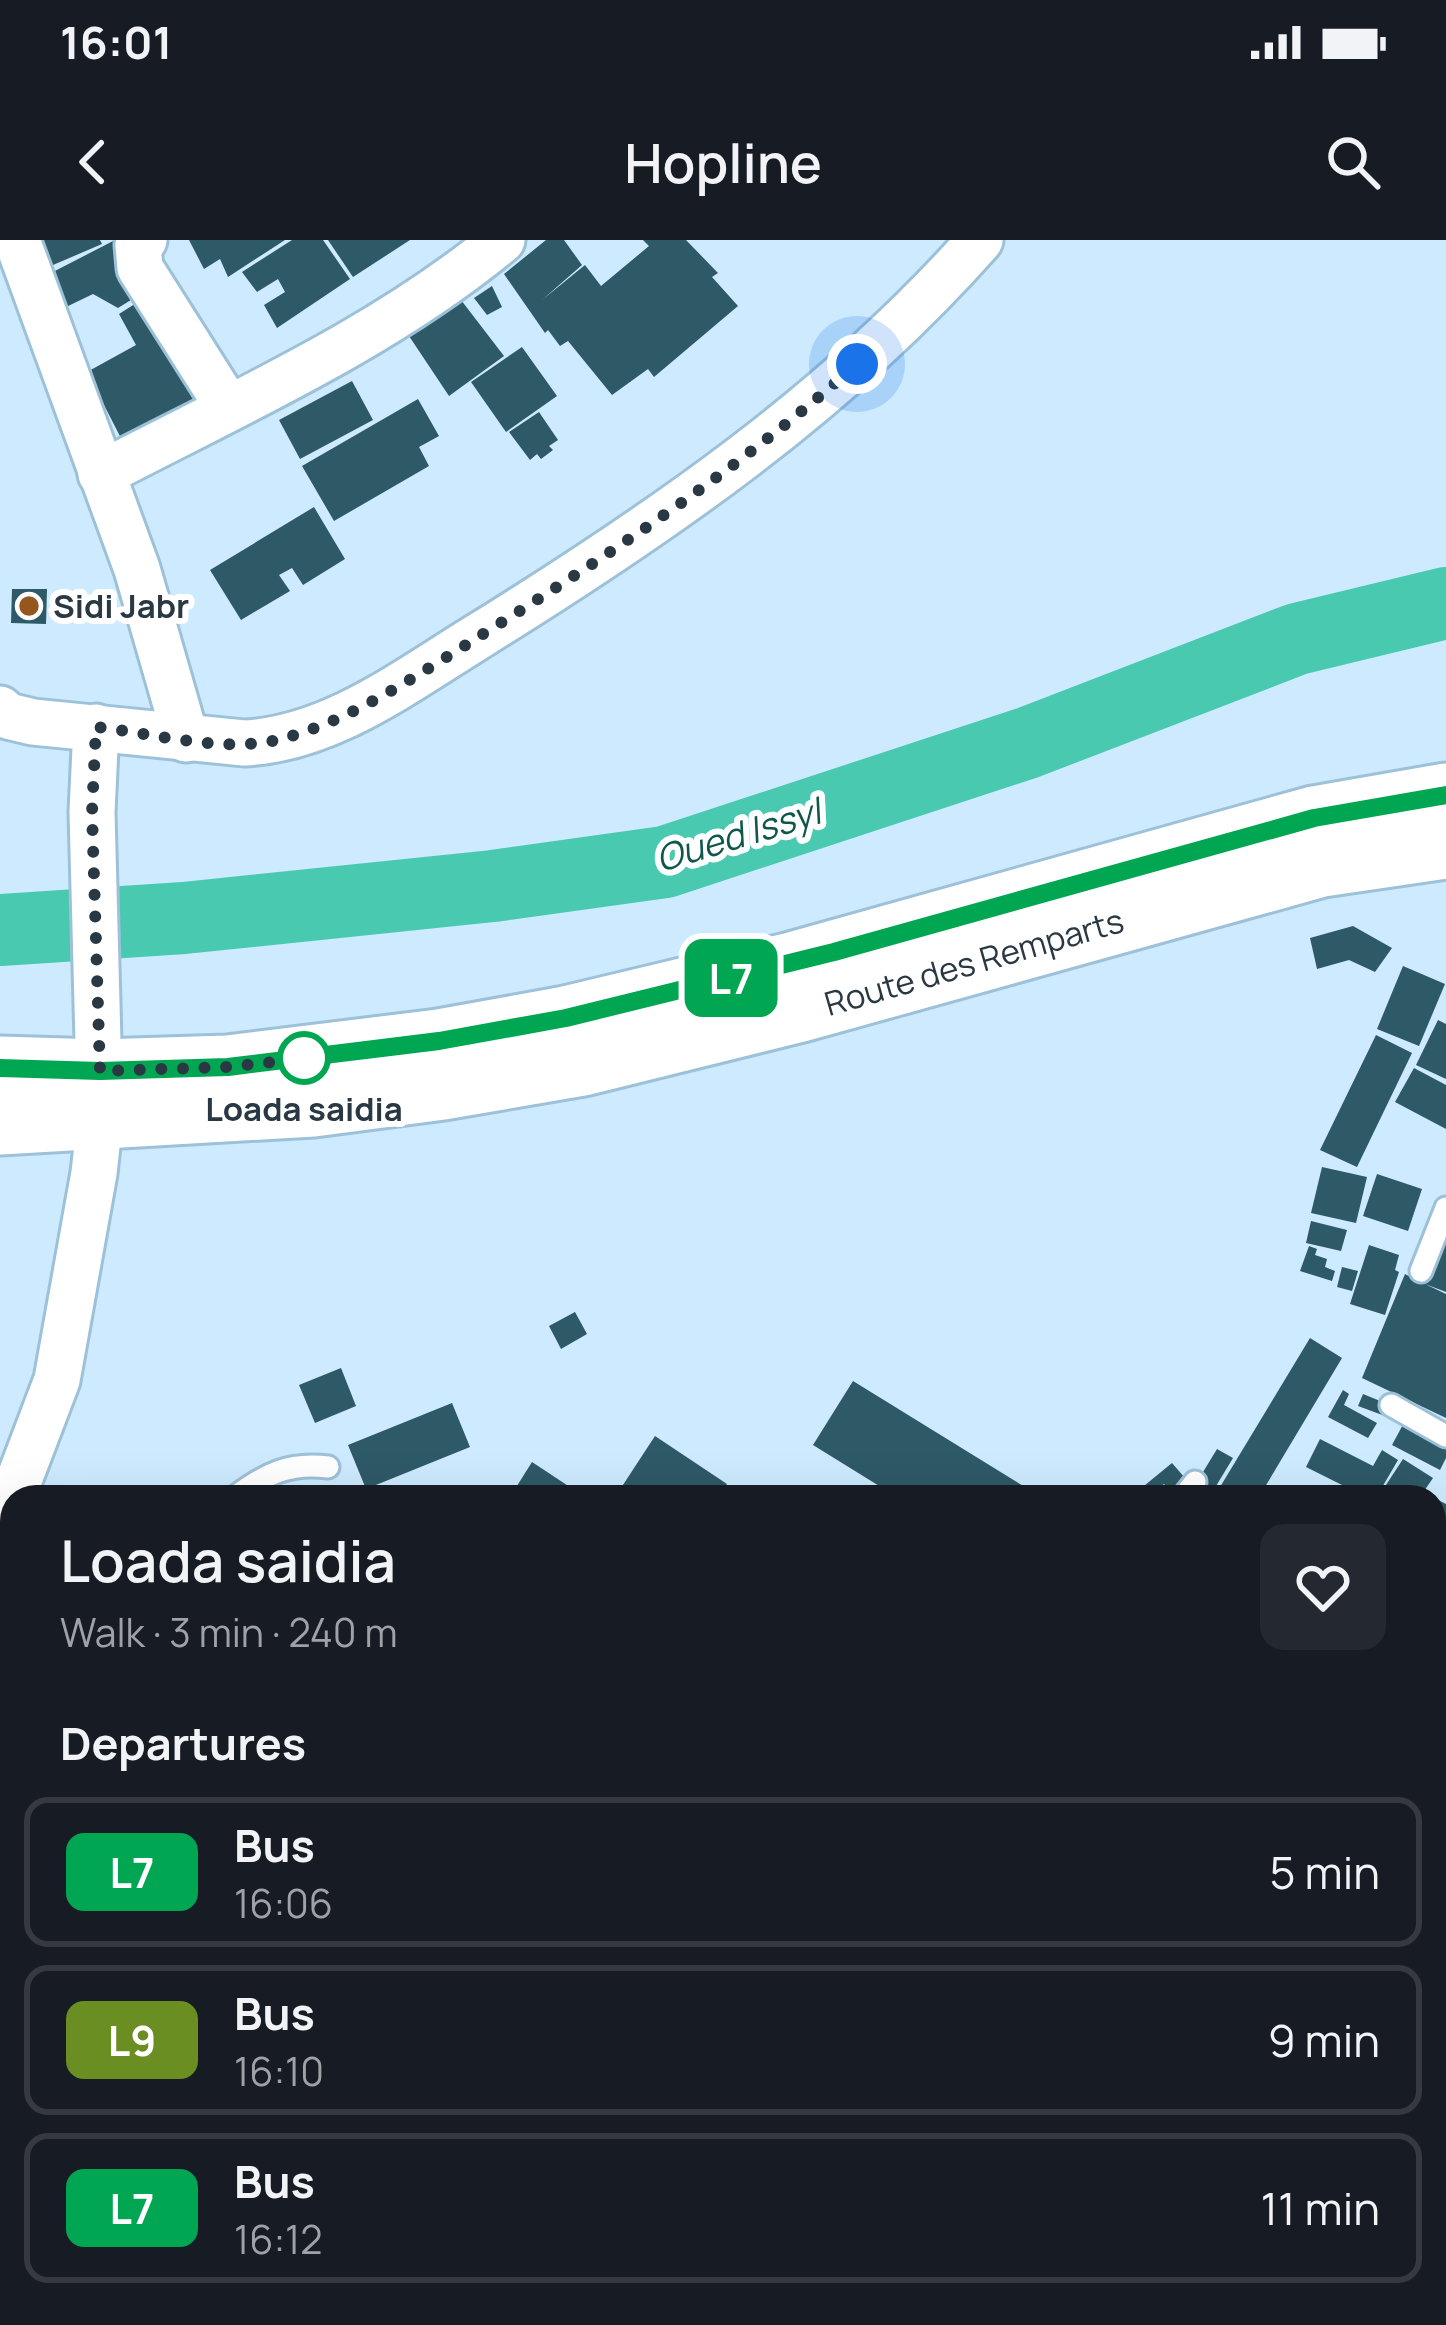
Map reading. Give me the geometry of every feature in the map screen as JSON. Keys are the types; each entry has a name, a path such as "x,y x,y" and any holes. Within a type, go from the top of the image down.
{"main road":[{"name":"Route des Remparts","path":"0,1123 100,1095 268,1063 439,1041 566,1018 811,958 1314,818 1446,795"},
{"name":"Route des Remparts","path":"0,1068 100,1095 313,1105 443,1088 583,1064 824,1004 1322,865 1446,847"}],"street":[{"path":"17,240 136,569 186,739"},
{"path":"144,240 138,245 140,268 228,407"},
{"path":"101,474 458,276 502,240"},
{"path":"11,726 96,727 186,739 268,742 344,716 613,553 788,425 892,333 980,240"},
{"path":"17,1485 57,1380 94,1173 100,1095 92,812 96,727"}],"lane":[{"path":"1421,1270 1446,1208"},
{"path":"1391,1405 1446,1436"},
{"path":"255,1485 301,1463 328,1467"}],"building":[{"path":"43,240 100,240 102,244 53,265"},
{"path":"115,240 139,295 118,308 93,294 64,308 51,273"},
{"path":"189,240 285,240 228,277 220,259 204,269"},
{"path":"292,240 323,240 350,279 277,328 264,305 285,292 278,279 257,292 242,272"},
{"path":"328,240 410,240 353,277"},
{"path":"546,240 564,240 582,265 542,300 585,265 601,286 649,246 643,240 686,240 718,273 712,277 738,306 654,377 648,369 612,395 568,341 560,346 548,330 545,333 504,274"},
{"path":"492,286 502,307 487,315 474,298"},
{"path":"141,300 198,398 123,442 87,372 136,345 119,314"},
{"path":"461,300 504,356 449,396 409,336"},
{"path":"522,347 557,396 506,432 471,382"},
{"path":"352,381 373,420 300,459 279,420"},
{"path":"418,399 439,436 419,447 429,466 334,521 302,466"},
{"path":"539,412 558,440 541,459 537,454 530,460 509,432"},
{"path":"314,507 345,559 303,585 292,568 279,575 290,591 241,620 210,570"},
{"name":"Sidi Jabr","path":"12,589 47,589 46,624 11,623"},
{"path":"1353,926 1392,948 1375,972 1349,960 1317,969 1310,938"},
{"path":"1403,966 1445,984 1419,1046 1377,1029"},
{"path":"1438,1020 1446,1024 1446,1079 1416,1065"},
{"path":"1376,1035 1412,1053 1357,1167 1320,1150"},
{"path":"1414,1068 1446,1085 1446,1129 1395,1102"},
{"path":"1322,1167 1367,1177 1356,1223 1311,1213"},
{"path":"1377,1174 1422,1189 1408,1231 1363,1216"},
{"path":"1311,1221 1347,1230 1341,1251 1306,1243"},
{"path":"1446,1228 1446,1292 1425,1284 1446,1294 1446,1418 1362,1378 1405,1274 1418,1281"},
{"path":"1369,1245 1399,1255 1395,1270 1399,1272 1385,1315 1350,1304"},
{"path":"1309,1246 1317,1249 1315,1255 1327,1259 1325,1267 1335,1271 1332,1281 1300,1271"},
{"path":"1342,1267 1358,1271 1352,1291 1337,1287"},
{"path":"575,1312 587,1334 561,1349 549,1326"},
{"path":"1310,1338 1342,1358 1266,1485 1221,1485"},
{"path":"341,1368 356,1406 315,1423 299,1385"},
{"path":"853,1381 1022,1485 878,1485 813,1445"},
{"path":"1343,1390 1349,1394 1344,1405 1377,1423 1368,1438 1328,1417"},
{"path":"1363,1394 1390,1405 1385,1416 1358,1406"},
{"path":"452,1403 470,1447 376,1485 364,1485 348,1445"},
{"path":"1406,1419 1446,1439 1446,1458 1440,1470 1392,1445"},
{"path":"655,1436 727,1484 726,1485 623,1485"},
{"path":"1320,1439 1373,1466 1382,1450 1398,1460 1383,1485 1342,1485 1306,1467"},
{"path":"1217,1449 1233,1458 1217,1485 1197,1482"},
{"path":"1403,1459 1433,1478 1428,1485 1386,1485"},
{"path":"532,1462 567,1485 518,1485"},
{"path":"1172,1463 1191,1485 1164,1484 1145,1485"}],"waterway":[{"name":"Oued Issyl","path":"0,930 184,918 493,886 665,862 1027,743 1297,639 1446,603"}],"bus line":[{"name":"L7","path":"0,1068 228,1067 439,1041 566,1018 834,952 1314,818 1446,795"}],"place":[{"name":"Sidi Jabr","path":"29,606"},
{"name":"Loada saidia","path":"304,1058"}],"route":[{"path":"304,1058 308,1058 228,1067 100,1071 92,812 96,727 244,743 308,732 344,716 613,553 788,425 857,364"}]}
